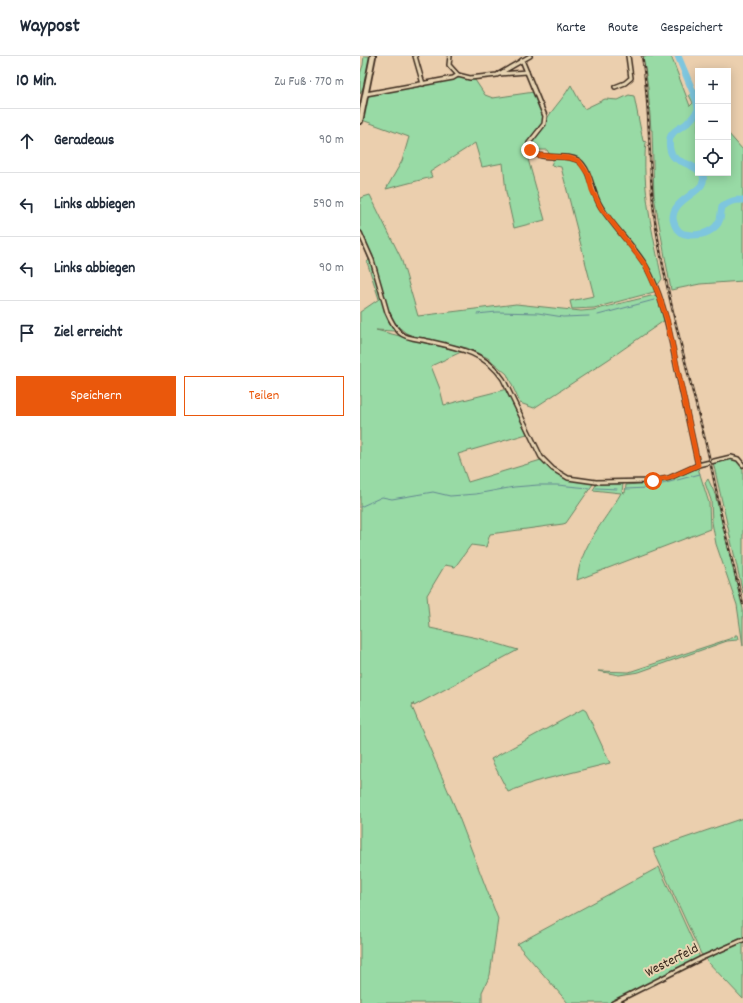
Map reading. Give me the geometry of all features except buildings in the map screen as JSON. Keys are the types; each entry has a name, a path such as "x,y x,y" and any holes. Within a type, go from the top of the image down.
{"main road":[{"path":"360,121 373,56"}],"street":[{"path":"416,56 423,84"},
{"path":"450,56 450,65 458,75 470,78 527,72"},
{"path":"497,75 530,56"},
{"path":"615,87 625,83 631,78 628,56"},
{"path":"522,60 545,116 544,124 529,143 530,150 536,155 570,158 579,161 588,174 592,190 601,208 642,260 651,276 667,320 698,465"},
{"path":"366,94 453,78 458,75"},
{"path":"360,233 372,260 389,318 400,334 471,352 483,358 494,367 503,379 541,457 553,469 568,478 596,482 653,481 669,478 698,465 731,457 738,459 743,465"},
{"name":"Westerfeld","path":"613,1003 702,958 743,940"}],"green space":[{"path":"364,56 371,56 369,74 360,94 360,74"},
{"path":"643,56 671,56 690,106 693,103 689,95 695,92 695,176 731,176 731,136 743,150 743,281 700,284 671,290 654,196 652,130 648,87"},
{"path":"459,77 475,80 485,95 493,98 534,92 542,110 544,120 527,147 526,152 545,220 514,228 506,192 503,163 482,167 475,143 430,172 432,177 386,189 402,161 409,137 362,120 367,97 371,94 399,90"},
{"path":"571,85 584,109 605,99 618,100 629,95 634,96 643,141 646,142 646,194 662,279 657,286 646,262 602,207 584,163 579,160 550,155 547,150 532,150 531,147 533,141"},
{"path":"554,158 573,159 579,163 585,171 598,206 642,263 650,277 655,290 654,292 594,308 572,309 570,301 594,296 561,167 551,165"},
{"path":"370,195 401,258 418,316 516,304 581,311 593,310 655,295 658,298 665,320 534,408 520,403 507,374 488,358 467,348 415,337 406,333 395,324 389,313 372,255 360,229 360,198"},
{"path":"360,235 370,260 386,314 395,330 376,330 471,354 461,352 431,366 440,389 444,405 507,389 527,434 458,454 468,482 541,460 559,474 577,481 593,484 566,523 490,534 486,547 471,545 455,567 445,565 427,595 430,628 482,639 518,650 414,706 413,703 412,707 455,807 498,919 490,975 482,992 482,1003 360,1003 360,312 379,299 367,262 369,260"},
{"path":"727,459 736,460 743,467 743,593 713,462"},
{"path":"698,468 709,503 710,529 577,580 579,567 588,545 621,493 593,490 597,483 623,484 622,492 625,493 626,485 663,480"},
{"path":"708,479 715,494 743,609 743,646 737,605 716,544 712,522 711,500 705,483"},
{"path":"735,635 738,635 739,639 727,641 639,672 619,675 598,671 629,672 735,637"},
{"path":"583,709 586,711 610,763 534,782 508,792 491,759"},
{"path":"743,818 743,939 703,955 701,954 653,849"},
{"path":"659,867 699,955 699,958 611,1003 568,1003 517,944"},
{"path":"743,941 743,999 707,961 706,958"}],"waterway":[{"path":"678,56 697,104"},
{"path":"695,114 688,122 673,133 669,142 670,150 673,156 695,168"},
{"path":"703,176 704,179 702,185 684,199 674,211 673,221 676,228 680,232 692,235 709,232 718,223 722,207 732,201 743,200"},
{"path":"598,315 654,300"},
{"path":"477,314 497,312 538,313 563,317 589,316"},
{"path":"626,489 647,488 700,474"},
{"path":"360,507 382,497 392,499 433,492 450,496 476,494 514,487 538,485 589,488"},
{"path":"596,488 617,489"}],"railway":[{"path":"642,56 647,99 653,206 661,255 743,604"}],"route":[{"path":"530,150 536,155 570,158 579,161 588,174 592,190 601,208 642,260 658,293 663,312 667,320 698,465 669,478 653,481"}]}
